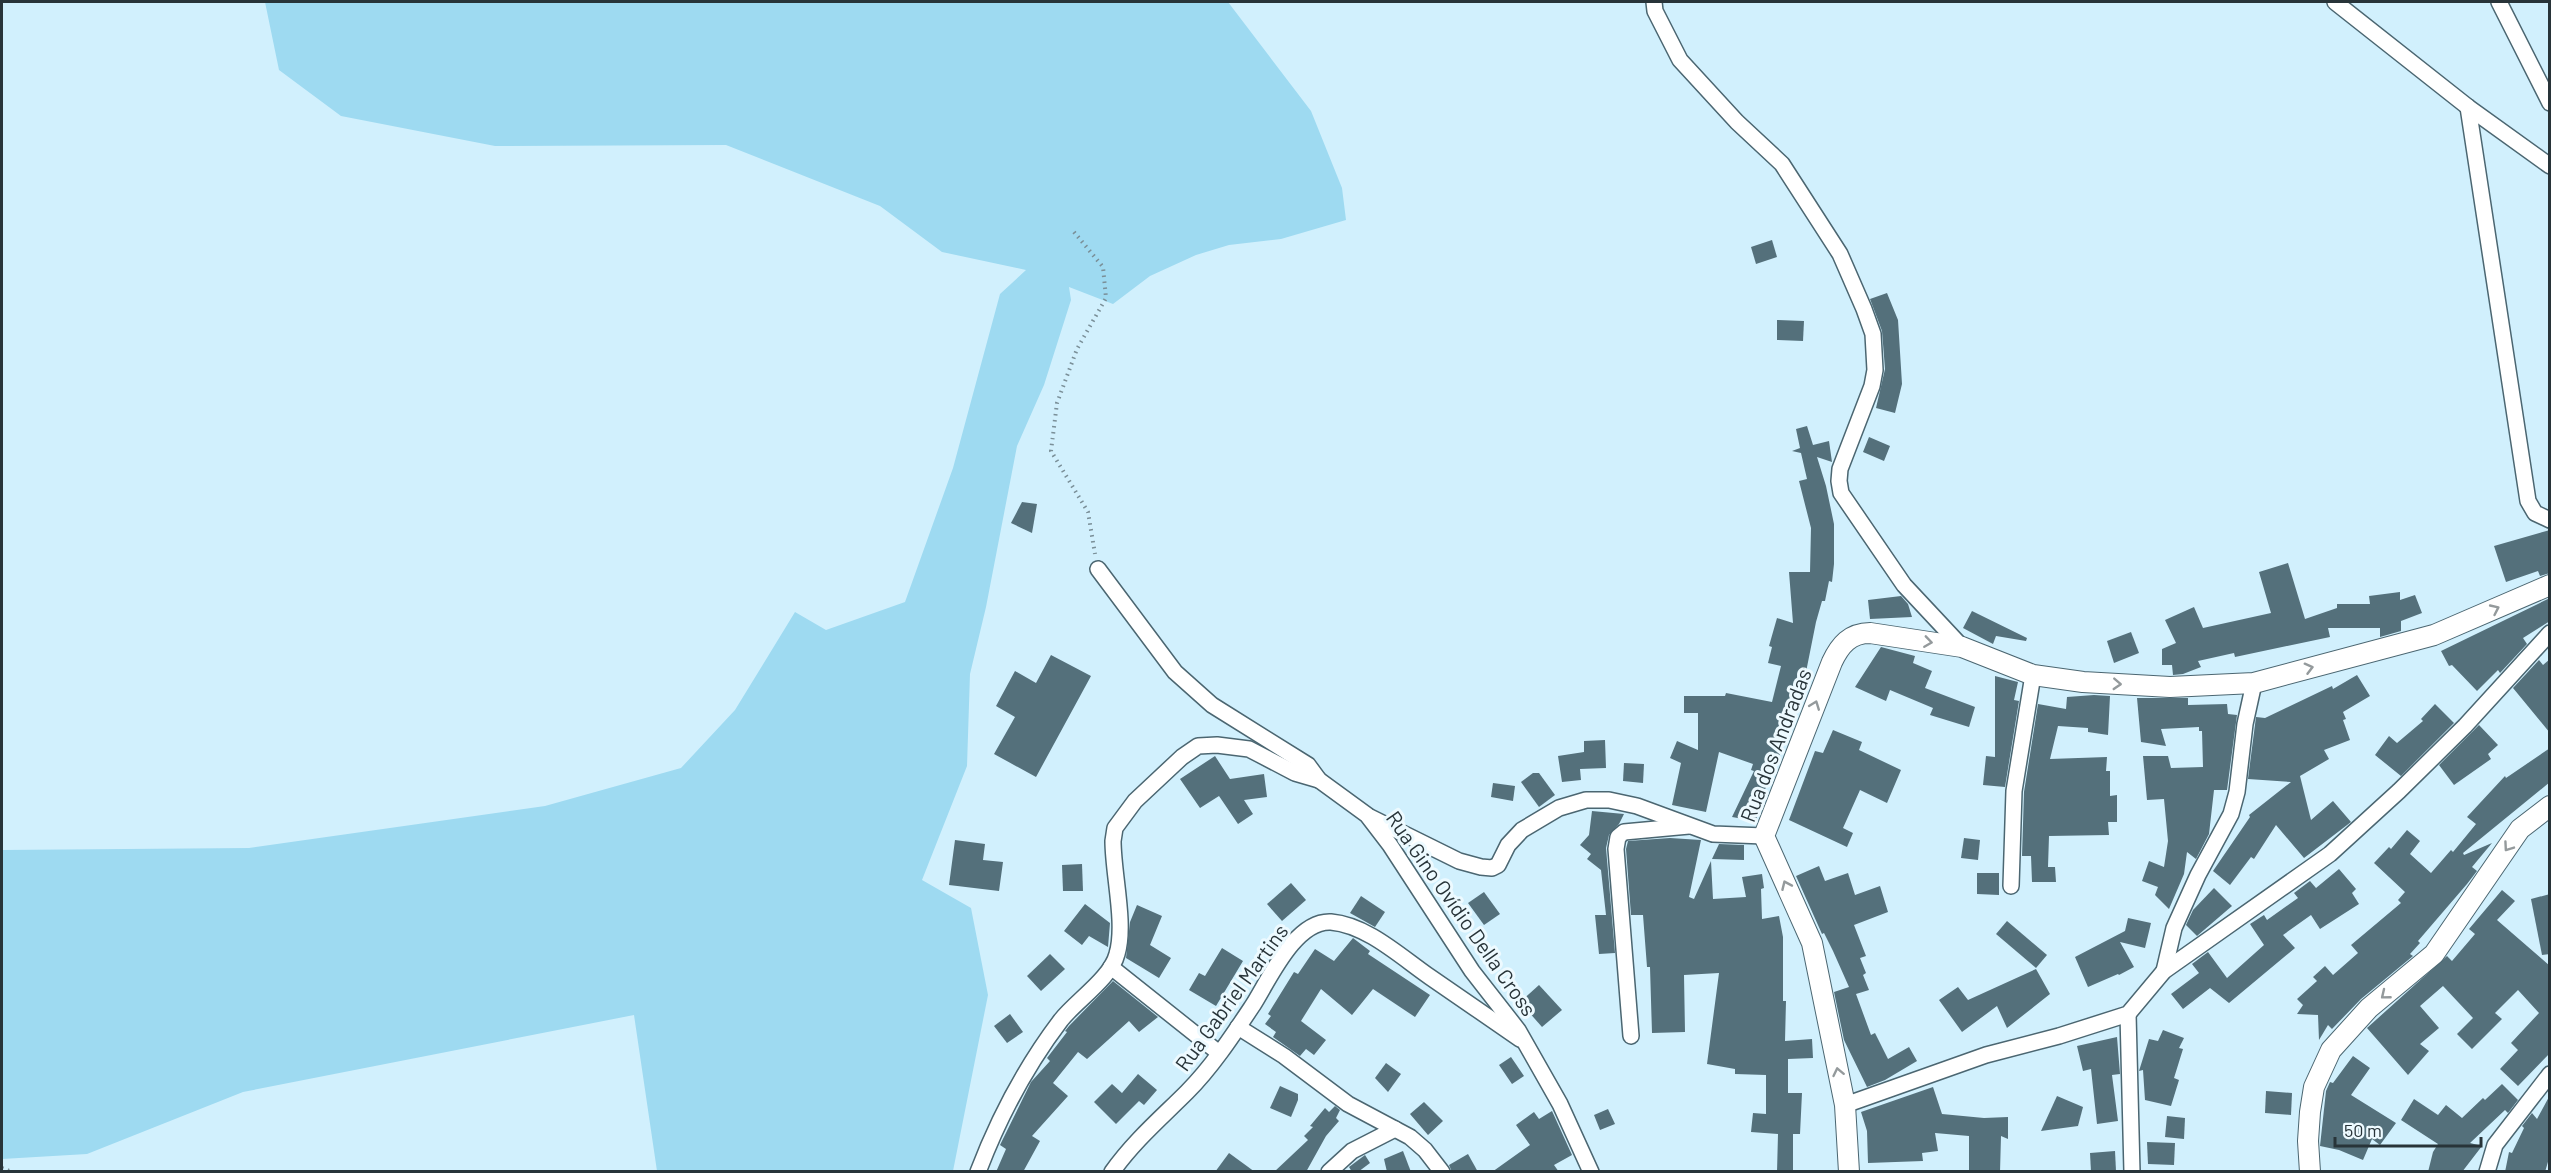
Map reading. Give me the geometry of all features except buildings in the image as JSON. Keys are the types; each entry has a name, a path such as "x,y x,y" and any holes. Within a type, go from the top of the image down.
{"street":[{"path":"1654,2 1655,11 1680,60 1737,122 1782,164 1840,254 1864,309 1876,351 1872,386 1840,469 1841,494 1904,585 1962,647 2033,675 2083,682 2170,687 2254,682 2434,634 2550,585"},
{"path":"2335,2 2468,107 2550,166"},
{"path":"2499,2 2550,103"},
{"path":"2468,107 2528,501 2535,513 2550,520"},
{"name":"Rua Gino Ovídio Della Cross","path":"1098,569 1175,672 1212,705 1308,765 1319,780 1367,815 1390,845 1472,971 1527,1044 1560,1104 1591,1172"},
{"name":"Rua dos Andradas","path":"1849,1172 1845,1105 1812,944 1764,836 1835,656 1848,639 1855,634 1870,633 1962,647"},
{"path":"1845,1105 1986,1055 2059,1036 2128,1014 2164,971 2330,854 2465,726 2550,633"},
{"path":"2011,886 2014,791 2033,675"},
{"path":"2164,971 2174,928 2198,874 2231,814 2237,792 2245,724 2254,682"},
{"path":"978,1172 1001,1117 1042,1046 1063,1017 1111,967 1116,958 1119,938 1113,853 1115,828 1123,816 1152,783 1198,746 1217,745 1249,749 1295,773 1319,780"},
{"path":"1367,815 1460,861 1489,868 1498,865 1510,842 1522,830 1559,808 1586,800 1628,803 1713,834 1764,836"},
{"path":"2310,1172 2308,1141 2314,1087 2331,1050 2369,1008 2434,954 2520,830 2550,806"},
{"path":"1631,1036 1616,849 1618,837 1624,832 1689,826"},
{"name":"Rua Gabriel Martins","path":"1112,1172 1139,1137 1187,1092 1219,1053 1289,946 1306,930 1328,922 1348,926 1380,942 1527,1044"},
{"path":"1111,967 1219,1053"},
{"path":"2128,1014 2132,1172"},
{"path":"1238,1027 1284,1056 1348,1104 1410,1137 1425,1150 1442,1172"},
{"path":"2487,1172 2495,1145 2550,1074"},
{"path":"1329,1172 1352,1151 1395,1129"}],"path":[{"path":"1074,232 1103,267 1106,298 1077,349 1057,403 1052,451 1088,512 1098,569"},
{"path":"2,1168 12,1172"}],"shaded area":[{"path":"265,2 1228,2 1311,111 1342,188 1346,220 1281,239 1229,245 1196,255 1150,276 1113,304 1069,287 1071,300 1044,385 1017,446 986,607 970,674 967,766 922,880 971,908 988,995 953,1171 657,1171 634,1015 243,1092 87,1154 2,1159 2,850 249,848 545,806 681,768 735,710 795,612 826,630 905,602 953,468 1000,294 1026,270 942,252 880,206 726,145 495,146 341,116 279,70"}]}
